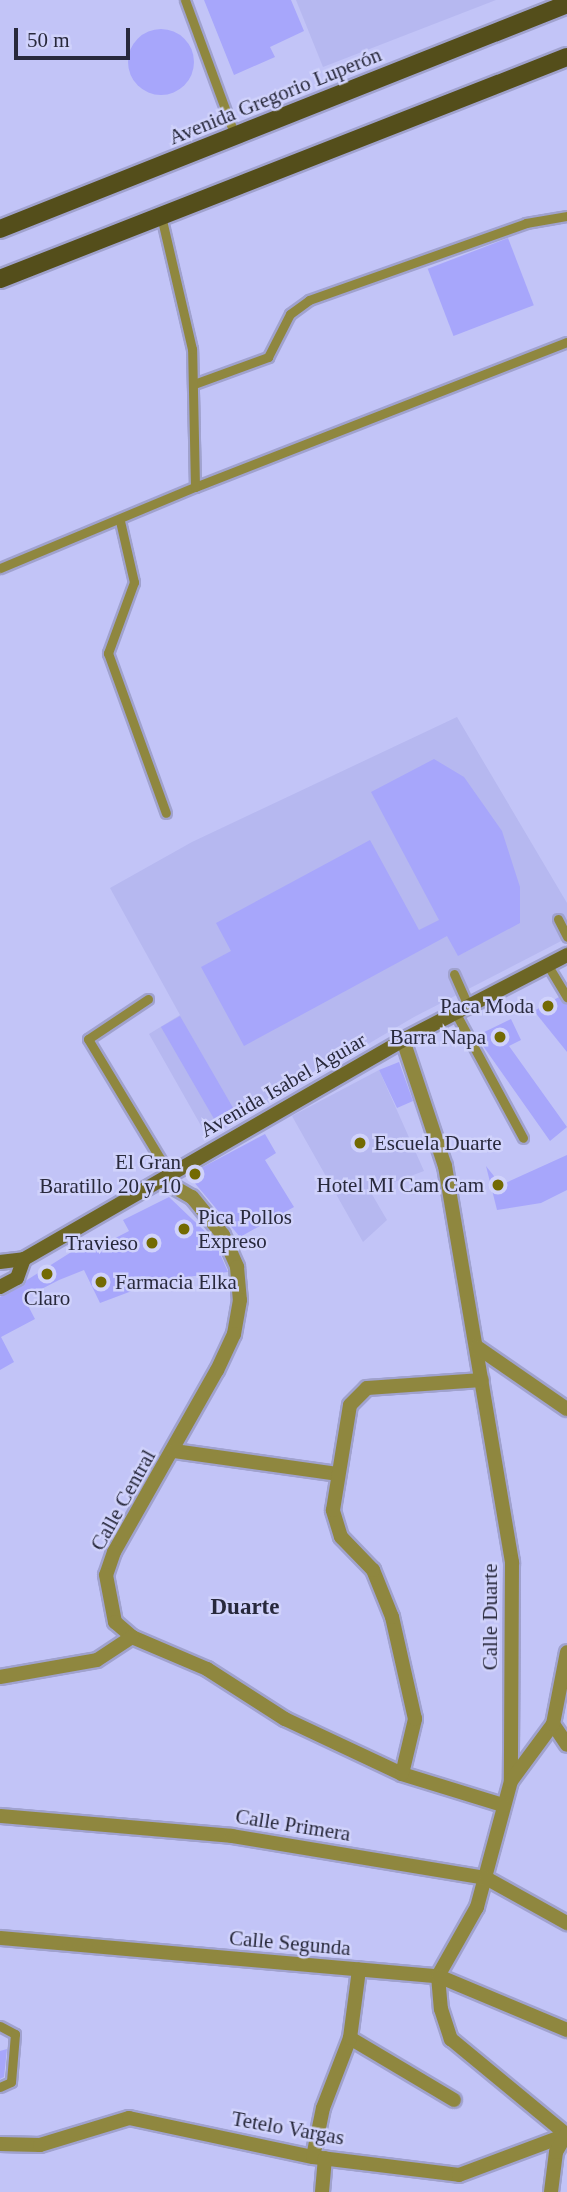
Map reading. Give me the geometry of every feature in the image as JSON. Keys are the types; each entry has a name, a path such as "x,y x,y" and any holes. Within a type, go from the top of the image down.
{"main road":[{"name":"Avenida Gregorio Luperón","path":"0,229 567,4"},
{"path":"0,279 567,57"},
{"name":"Avenida Isabel Aguiar","path":"0,1262 24,1259 403,1040 567,955"},
{"name":"Avenida Isabel Aguiar","path":"0,1287 17,1278 24,1259"}],"street":[{"name":"Calle Duarte","path":"403,1040 445,1166 512,1562 511,1781 486,1878 438,1976"},
{"name":"Calle Central","path":"132,1637 115,1622 106,1575 234,1334 240,1300 237,1267 223,1235 192,1197 166,1177"},
{"path":"477,1347 567,1409"},
{"path":"402,1774 415,1719 412,1693 381,1585 336,1523 337,1474 350,1405 361,1391 482,1380"},
{"path":"174,1451 337,1474"},
{"path":"0,1677 71,1667 132,1637 207,1669 285,1719 402,1774 503,1805"},
{"path":"511,1781 553,1724 567,1652"},
{"path":"553,1724 567,1745"},
{"name":"Calle Primera","path":"0,1816 232,1836 486,1878 567,1923"},
{"name":"Calle Segunda","path":"0,1938 438,1976 567,2030"},
{"path":"322,2192 319,2157 323,2108 350,2038 359,1970"},
{"path":"438,1976 451,2039 567,2135 556,2152 551,2192"},
{"path":"350,2038 454,2101"},
{"name":"Tetelo Vargas","path":"0,2144 40,2145 129,2118 319,2157 459,2175 567,2135"}],"lane":[{"path":"185,0 235,136"},
{"path":"161,215 194,384 195,487"},
{"path":"194,384 268,357 290,314 309,300 526,223 567,216"},
{"path":"0,568 120,521 195,487 567,342"},
{"path":"120,521 134,582 108,653 166,813"},
{"path":"558,919 567,937"},
{"path":"547,964 567,997"},
{"path":"454,974 468,1005"},
{"path":"148,999 88,1039 166,1177"},
{"path":"455,1012 523,1138"},
{"path":"0,2026 15,2034 9,2085 0,2087"},
{"path":"0,2061 13,2061"}],"shaded area":[{"path":"296,0 496,0 323,67"},
{"path":"457,717 567,903 567,938 414,1017 208,1138 149,1034 180,1015 110,888 192,842"},
{"name":"Escuela Duarte","path":"379,1070 424,1171 370,1191 387,1220 363,1242 292,1116"}],"building":[{"path":"204,0 291,0 304,31 270,47 275,57 234,75"},
{"path":"155,29 167,29 179,34 189,44 194,62 192,75 179,90 167,95 155,95 143,90 133,80 128,68 128,56 133,44 143,34"},
{"path":"508,238 534,305 454,336 428,269"},
{"path":"434,759 464,777 502,831 520,887 520,923 458,956 447,936 244,1046 201,967 231,951 216,923 370,840 419,930 439,920 371,792"},
{"path":"559,997 567,1004 567,1052 534,1011"},
{"path":"180,1016 233,1108 214,1119 161,1027"},
{"path":"511,1019 521,1040 509,1046 567,1127 550,1141 476,1036"},
{"path":"399,1062 413,1101 397,1108 379,1070"},
{"path":"265,1134 276,1153 265,1160 294,1207 240,1237 188,1175"},
{"path":"567,1155 567,1190 541,1203 497,1210 486,1166 501,1185"},
{"path":"169,1197 214,1240 228,1272 161,1280 100,1303 84,1270 59,1280 24,1298 35,1319 1,1337 14,1362 0,1370 0,1297 92,1239 96,1248 129,1231 123,1220"},
{"path":"7,2049 4,2077 0,2079 0,2051"}],"place":[{"name":"Paca Moda","path":"548,1006"},
{"name":"Barra Napa","path":"500,1037"},
{"name":"Escuela Duarte","path":"360,1143"},
{"name":"El Gran Baratillo 20 y 10","path":"195,1174"},
{"name":"Hotel MI Cam Cam","path":"498,1185"},
{"name":"Pica Pollos Expreso","path":"184,1229"},
{"name":"Travieso","path":"152,1243"},
{"name":"Claro","path":"47,1274"},
{"name":"Farmacia Elka","path":"101,1282"}],"district":[{"name":"Duarte","path":"245,1607"}]}
